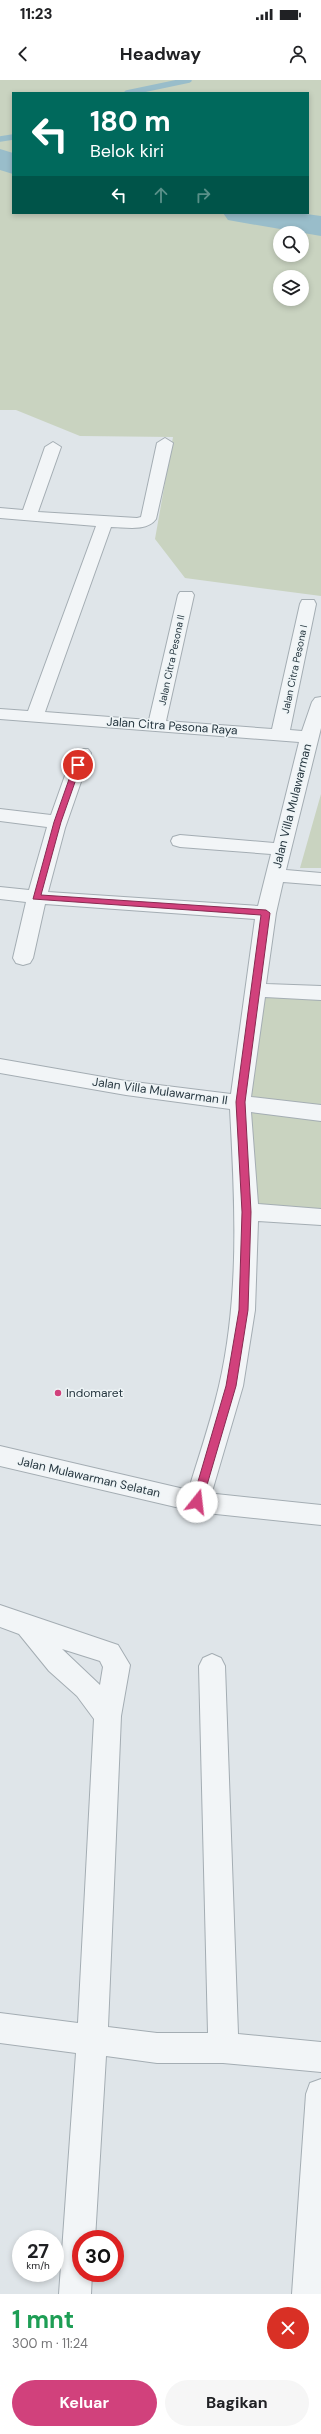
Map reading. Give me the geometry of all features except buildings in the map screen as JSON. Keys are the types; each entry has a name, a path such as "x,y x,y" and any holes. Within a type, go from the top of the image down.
{"street":[{"path":"0,513 105,522 140,523 148,519 165,444"},
{"path":"29,515 53,447"},
{"path":"36,716 105,522"},
{"name":"Jalan Citra Pesona II","path":"157,724 186,595"},
{"name":"Jalan Citra Pesona I","path":"280,734 308,604"},
{"name":"Jalan Villa Mulawarman","path":"197,1502 231,1386 244,1310 247,1212 240,1102 257,990 266,913 280,849 309,737 321,702"},
{"name":"Jalan Citra Pesona Raya","path":"0,714 157,724 309,737"},
{"path":"23,958 36,897 57,822 82,753"},
{"path":"0,815 57,822"},
{"path":"180,841 280,849"},
{"name":"Jalan Villa Mulawarman","path":"275,875 321,879"},
{"path":"0,892 36,897 266,913"},
{"path":"257,990 321,993"},
{"name":"Jalan Villa Mulawarman II","path":"0,1066 126,1088 321,1113"},
{"path":"247,1212 321,1217"},
{"name":"Jalan Mulawarman Selatan","path":"0,1456 197,1502 321,1515"},
{"path":"0,1616 109,1653 117,1665 108,1716 95,1932 92,2039 75,2294"},
{"path":"0,1634 28,1625"},
{"path":"28,1625 58,1663 86,1688 108,1716"},
{"path":"212,1666 223,2048"},
{"path":"0,2028 157,2048 223,2048 321,2057"},
{"path":"308,2294 321,2094"}],"green space":[{"path":"0,80 321,80 321,596 185,578 155,539 173,437 80,436 16,410 0,410"},
{"path":"321,794 321,868 300,868"},
{"path":"262,994 321,997 321,1109 246,1099"},
{"path":"246,1107 321,1116 321,1219 256,1219"}],"waterway":[{"path":"132,92 189,80"},
{"path":"0,139 12,137"},
{"path":"0,158 12,164"},
{"path":"245,214 321,226"}],"place":[{"name":"Indomaret","path":"58,1393"}],"route":[{"path":"78,765 68,788 57,822 36,897 108,900 247,910 266,913 257,990 240,1102 247,1212 244,1310 231,1386 197,1502"}]}
